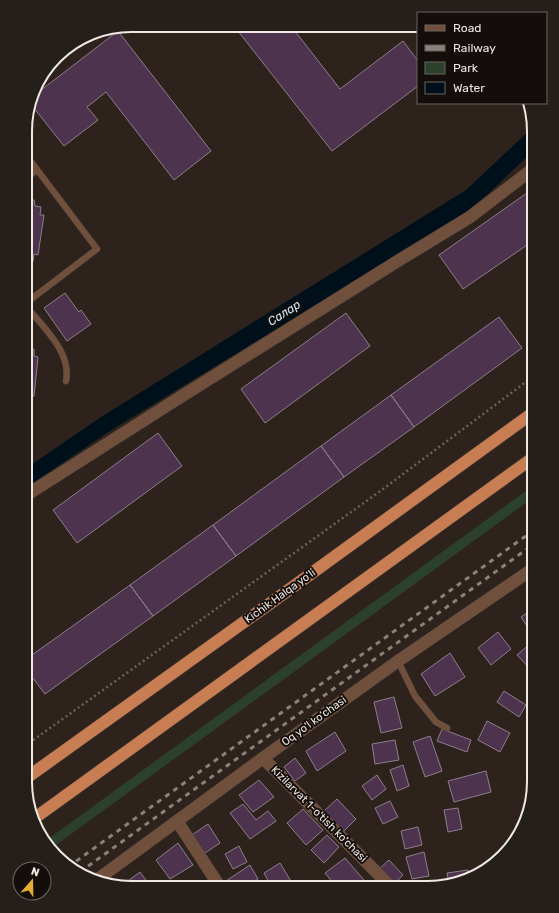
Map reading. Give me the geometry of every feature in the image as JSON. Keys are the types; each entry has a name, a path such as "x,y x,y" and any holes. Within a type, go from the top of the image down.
{"highway":[{"name":"Kichik Halqa yo'li","path":"32,774 527,417"},
{"path":"38,816 527,461"}],"street":[{"path":"32,492 202,383 470,217 527,173"},
{"name":"Oq yo'l ko'chasi","path":"101,877 398,661 527,573"},
{"name":"Kizilarvat 1-o'tish ko'chasi","path":"263,758 385,881"},
{"path":"177,821 216,881"}],"lane":[{"path":"32,163 97,249 32,299"},
{"path":"32,174 37,170"},
{"path":"32,312 54,340 65,359 68,373 66,380"},
{"path":"398,661 415,696 436,722 447,728"}],"path":[{"path":"32,741 379,492 527,381"}],"green space":[{"path":"527,490 527,502 55,846 49,838"}],"water":[{"name":"Салар","path":"527,133 527,157 489,193 465,213 113,429 32,483 32,464 101,417 466,190"}],"building":[{"path":"239,32 296,32 340,89 403,41 417,60 417,87 332,151"},
{"path":"119,33 211,151 174,180 106,92 87,107 98,120 64,146 34,109 41,90 115,34"},
{"path":"527,193 527,245 463,289 439,255"},
{"path":"32,200 34,200 35,206 41,207 40,215 44,215 38,255 34,254 33,262"},
{"path":"65,293 79,312 81,310 91,324 67,341 44,308"},
{"path":"346,313 370,346 265,423 241,389"},
{"path":"499,317 522,348 414,427 391,395"},
{"path":"32,349 34,349 34,356 38,357 34,396 32,396"},
{"path":"391,395 414,427 344,477 321,446"},
{"path":"158,433 182,466 77,543 53,510"},
{"path":"321,446 344,477 236,556 213,525"},
{"path":"213,525 236,556 153,616 130,585"},
{"path":"130,585 153,616 45,694 32,677 32,655"},
{"path":"527,613 527,626 521,617"},
{"path":"498,632 511,649 491,665 478,648"},
{"path":"527,646 527,666 517,655"},
{"path":"450,653 465,677 435,696 421,674"},
{"path":"504,691 526,705 519,717 497,702"},
{"path":"394,697 402,728 381,733 374,702"},
{"path":"487,721 510,733 500,752 478,740"},
{"path":"442,729 471,740 467,752 437,741"},
{"path":"335,732 346,751 317,771 306,751"},
{"path":"430,736 442,771 425,777 413,742"},
{"path":"395,740 399,760 375,764 372,744"},
{"path":"295,758 306,773 295,781 284,767"},
{"path":"403,765 409,786 397,791 390,770"},
{"path":"486,771 491,792 454,802 448,781"},
{"path":"377,775 386,789 372,800 362,786"},
{"path":"259,780 274,797 253,812 239,795"},
{"path":"337,799 356,819 342,833 323,812"},
{"path":"390,801 398,817 383,824 375,808"},
{"path":"243,804 256,820 268,811 276,821 250,839 230,813"},
{"path":"458,808 462,829 448,832 444,810"},
{"path":"303,809 323,830 306,845 287,823"},
{"path":"208,824 220,843 205,853 192,835"},
{"path":"418,827 422,845 405,849 401,831"},
{"path":"327,835 339,847 324,863 311,850"},
{"path":"178,843 193,865 170,879 156,860"},
{"path":"239,846 247,862 233,869 225,854"},
{"path":"424,852 429,876 412,879 406,857"},
{"path":"345,858 364,880 331,881 325,873"},
{"path":"389,860 403,875 397,881 391,881 379,869"},
{"path":"280,863 291,881 268,881 264,873"},
{"path":"250,865 258,879 255,881 226,881"},
{"path":"468,870 468,872 460,876 448,879 447,873"},
{"path":"140,872 147,881 131,881 128,881"}],"railway":[{"path":"74,863 527,535"},
{"path":"84,869 527,549"}]}
